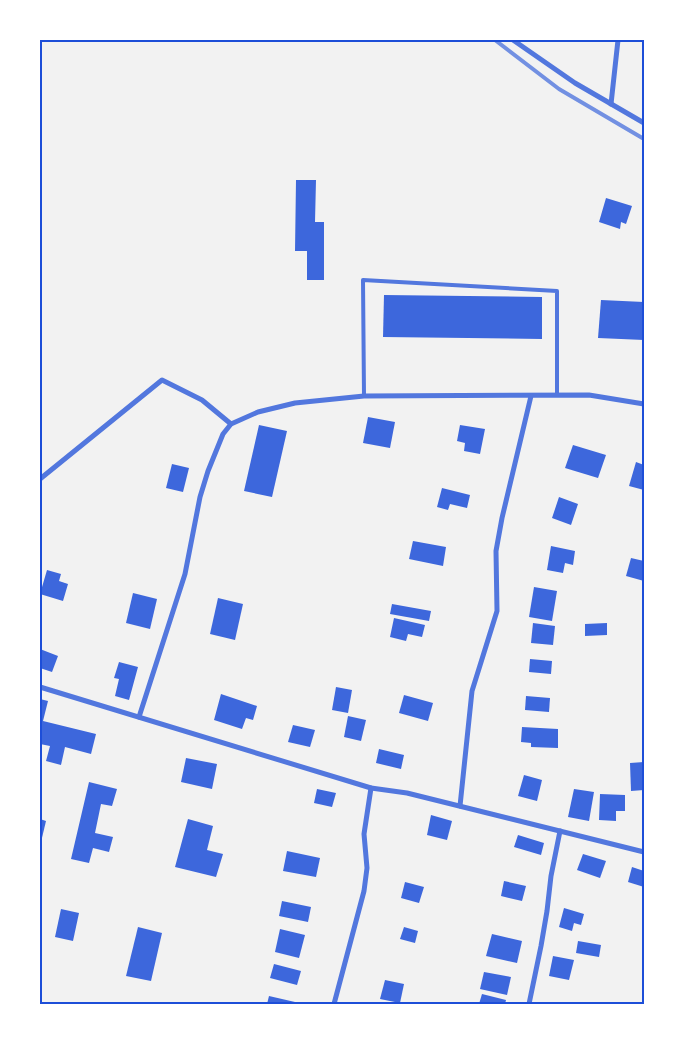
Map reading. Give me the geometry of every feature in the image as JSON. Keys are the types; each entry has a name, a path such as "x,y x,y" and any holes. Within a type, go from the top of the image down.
{"street":[{"path":"513,40 575,84 644,123"},
{"path":"611,104 618,40"},
{"path":"40,479 162,380 202,400 231,424"},
{"path":"139,717 185,574 200,497 208,470 223,434 231,424 258,412 295,402 364,396 531,396 557,394 589,395 644,404"},
{"path":"460,806 472,691 497,611 496,551 531,396"},
{"path":"40,687 370,788 407,793 644,852"},
{"path":"334,1004 364,891 367,868 364,834 370,788"},
{"path":"528,1004 542,946 551,876 560,831"}],"lane":[{"path":"364,396 363,280 557,291 557,394"}],"building":[{"path":"296,180 316,180 315,222 324,222 324,280 307,280 307,251 295,251"},
{"path":"606,198 632,206 626,224 621,222 620,229 599,222"},
{"path":"384,295 542,297 542,339 383,337"},
{"path":"601,300 644,302 644,340 598,338"},
{"path":"368,417 395,422 390,448 363,443"},
{"path":"259,425 287,431 272,497 244,491"},
{"path":"460,425 485,429 480,454 464,451 465,443 457,441"},
{"path":"573,445 606,455 598,478 565,468"},
{"path":"636,462 644,465 644,490 629,486"},
{"path":"172,464 189,468 183,492 166,488"},
{"path":"442,488 470,495 467,508 450,504 448,510 437,507"},
{"path":"559,497 578,504 571,525 552,518"},
{"path":"413,541 446,547 443,566 409,559"},
{"path":"551,546 575,551 573,565 565,563 563,573 547,570"},
{"path":"631,558 644,561 644,581 626,576"},
{"path":"47,570 61,574 59,581 68,584 63,601 40,594"},
{"path":"534,587 557,591 552,621 529,617"},
{"path":"133,593 157,599 150,629 126,623"},
{"path":"218,598 243,604 235,640 210,634"},
{"path":"392,604 431,611 429,621 390,614"},
{"path":"394,618 425,625 422,637 408,634 406,641 390,637"},
{"path":"533,623 555,626 553,645 531,643"},
{"path":"607,623 607,635 585,636 585,624"},
{"path":"40,649 58,656 52,672 40,668"},
{"path":"530,659 552,661 551,674 529,672"},
{"path":"119,662 138,667 129,700 115,696 119,679 114,678"},
{"path":"336,687 352,690 348,713 332,710"},
{"path":"221,694 257,706 253,720 246,718 242,729 214,720"},
{"path":"404,695 433,703 428,721 399,713"},
{"path":"526,696 550,698 549,712 525,710"},
{"path":"40,699 48,701 43,721 96,734 91,754 65,747 61,765 46,761 50,746 40,744"},
{"path":"348,716 366,720 361,741 344,737"},
{"path":"293,725 315,730 310,747 288,742"},
{"path":"522,727 558,729 558,748 531,747 531,743 521,742"},
{"path":"379,749 404,755 401,769 376,763"},
{"path":"186,758 217,764 212,789 181,782"},
{"path":"644,762 644,790 631,791 630,763"},
{"path":"524,775 542,780 537,801 518,796"},
{"path":"89,782 117,789 112,806 101,804 95,833 113,837 109,852 93,848 89,863 71,859"},
{"path":"317,789 336,793 332,807 314,803"},
{"path":"574,789 594,792 589,821 568,817"},
{"path":"600,794 625,795 625,811 616,811 616,821 599,820"},
{"path":"431,815 452,821 447,840 427,835"},
{"path":"40,819 46,821 41,842 40,842"},
{"path":"188,819 213,826 207,850 223,854 216,877 175,867"},
{"path":"518,835 544,843 541,855 514,847"},
{"path":"287,851 320,858 316,877 283,871"},
{"path":"583,854 606,861 600,878 577,870"},
{"path":"632,867 644,871 644,887 628,882"},
{"path":"504,881 526,886 522,901 501,896"},
{"path":"405,882 424,887 419,903 401,898"},
{"path":"282,901 311,907 308,922 279,916"},
{"path":"564,908 584,914 581,925 574,923 572,931 559,927"},
{"path":"61,909 79,913 73,941 55,937"},
{"path":"138,927 162,933 151,981 126,976"},
{"path":"404,927 418,931 415,943 400,939"},
{"path":"280,929 305,935 299,958 275,952"},
{"path":"492,934 522,941 517,963 486,956"},
{"path":"578,941 601,945 599,957 576,953"},
{"path":"553,956 574,960 569,980 549,976"},
{"path":"274,964 301,971 297,985 270,978"},
{"path":"484,972 511,977 507,995 480,989"},
{"path":"385,980 404,984 400,1003 380,999"},
{"path":"482,994 506,1000 505,1004 479,1004"},
{"path":"269,996 295,1002 294,1004 267,1004"}],"railway":[{"path":"495,40 559,89 644,139"}]}
